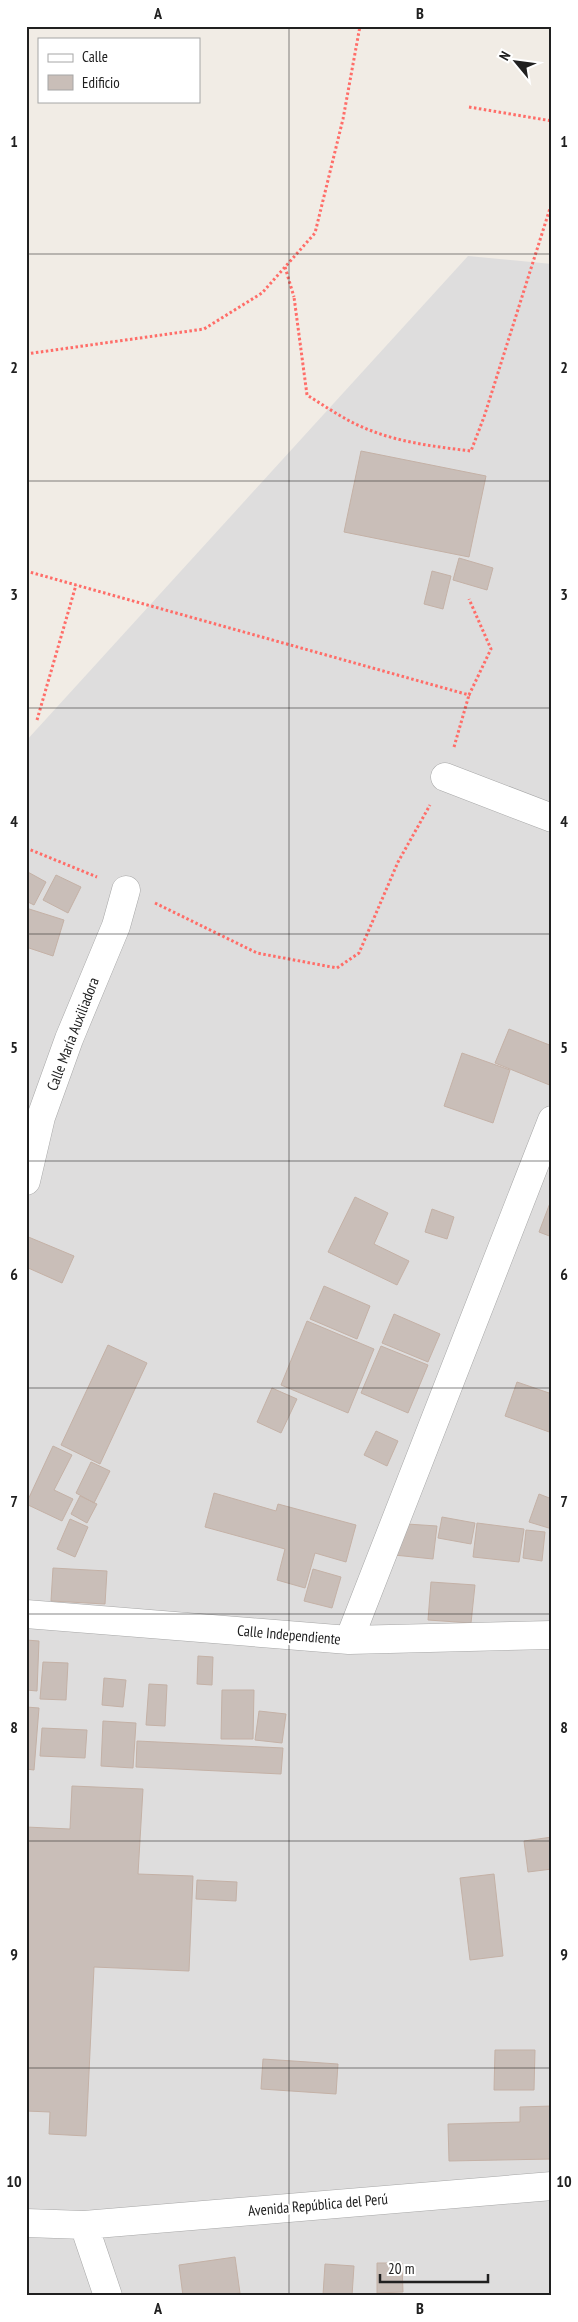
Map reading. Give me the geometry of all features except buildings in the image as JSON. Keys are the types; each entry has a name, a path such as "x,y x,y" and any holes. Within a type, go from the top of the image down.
{"street":[{"path":"446,777 552,818"},
{"name":"Calle María Auxiliadora","path":"26,1181 41,1117 69,1039 116,926 126,890"},
{"path":"349,1640 552,1120"},
{"name":"Calle Independiente","path":"26,1614 349,1640 552,1635"},
{"name":"Avenida República del Perú","path":"26,2223 84,2225 552,2186"},
{"path":"84,2225 108,2296"}],"path":[{"path":"26,354 204,329 262,293 315,233 343,119 360,26"},
{"path":"469,107 552,121"},
{"path":"285,268 294,297 307,395 372,432 430,446 471,450 487,408 552,202"},
{"path":"26,571 469,694"},
{"path":"37,720 76,585"},
{"path":"26,848 126,890 257,953 337,968 359,954 398,862 446,777 469,694 491,649 469,599"}],"shaded area":[{"path":"468,256 552,264 552,2296 26,2296 26,741"}]}
